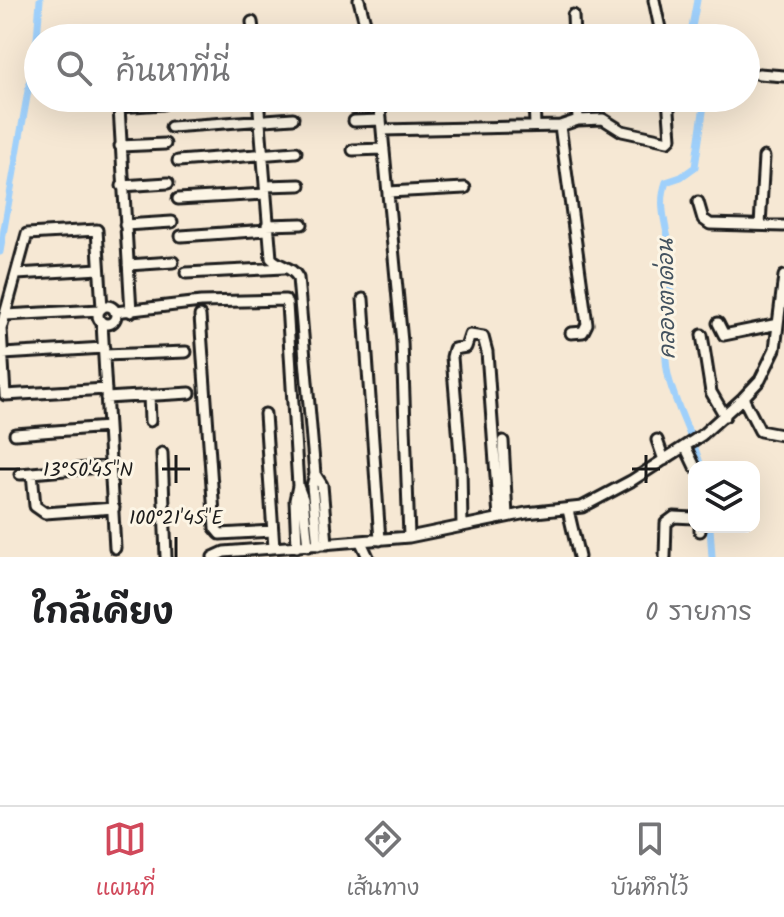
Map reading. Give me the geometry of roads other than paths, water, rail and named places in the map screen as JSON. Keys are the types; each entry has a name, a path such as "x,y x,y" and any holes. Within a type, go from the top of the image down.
{"street":[{"path":"359,0 365,24"},
{"path":"654,0 659,24"},
{"path":"573,15 573,24"},
{"path":"760,74 784,76"},
{"path":"119,112 131,312"},
{"path":"259,112 271,258 296,273 298,278 315,474 312,486 313,546"},
{"path":"381,112 402,342 409,537"},
{"path":"534,112 535,126"},
{"path":"578,112 578,120"},
{"path":"354,121 382,125 560,126 578,120 603,119 622,131 670,141 669,112"},
{"path":"171,127 293,118"},
{"path":"560,126 587,324 583,332 571,333"},
{"path":"120,146 165,144"},
{"path":"353,150 384,149"},
{"path":"178,161 296,152"},
{"path":"760,225 764,157"},
{"path":"122,186 168,183"},
{"path":"178,199 300,185"},
{"path":"388,192 465,188"},
{"path":"698,202 703,219 710,224 784,226"},
{"path":"125,225 172,222"},
{"path":"181,236 302,224"},
{"path":"115,548 114,508 108,427 106,394 104,352 102,323 98,315 101,309 97,230 27,234 1,329 5,395 106,394 149,395 190,393"},
{"path":"128,265 173,262"},
{"path":"186,273 284,268"},
{"path":"17,274 99,269"},
{"path":"213,557 224,552 409,537 503,517 582,507 702,435 760,380 772,359 784,276"},
{"path":"363,299 380,540"},
{"path":"5,315 108,307 115,312 131,312 201,302 285,300 298,486 295,500 313,546"},
{"path":"102,323 113,321 115,312"},
{"path":"200,316 215,528 220,534 273,531"},
{"path":"718,323 724,335 778,324"},
{"path":"462,526 461,466 452,357 454,349 466,347 470,335 483,337 487,352 503,517"},
{"path":"702,335 711,392 725,416"},
{"path":"3,354 186,352"},
{"path":"149,395 150,421"},
{"path":"743,398 760,431 781,435"},
{"path":"265,414 274,548"},
{"path":"15,434 108,427"},
{"path":"657,440 664,460"},
{"path":"503,441 503,517"},
{"path":"687,444 693,461"},
{"path":"162,453 166,557"},
{"path":"504,463 516,463"},
{"path":"20,474 111,466"},
{"path":"32,473 35,506 45,513 114,508"},
{"path":"568,510 579,557"},
{"path":"665,557 666,523 674,517 688,518"},
{"path":"361,542 368,557"}],"waterway":[{"path":"38,24 40,0"},
{"name":"คลองตาด่อน","path":"693,24 697,0"},
{"path":"0,252 24,112"},
{"name":"คลองตาด่อน","path":"699,461 672,390 666,364 672,270 663,200 666,182 681,177 695,167 703,112"},
{"name":"คลองตาด่อน","path":"710,533 712,557"}]}
